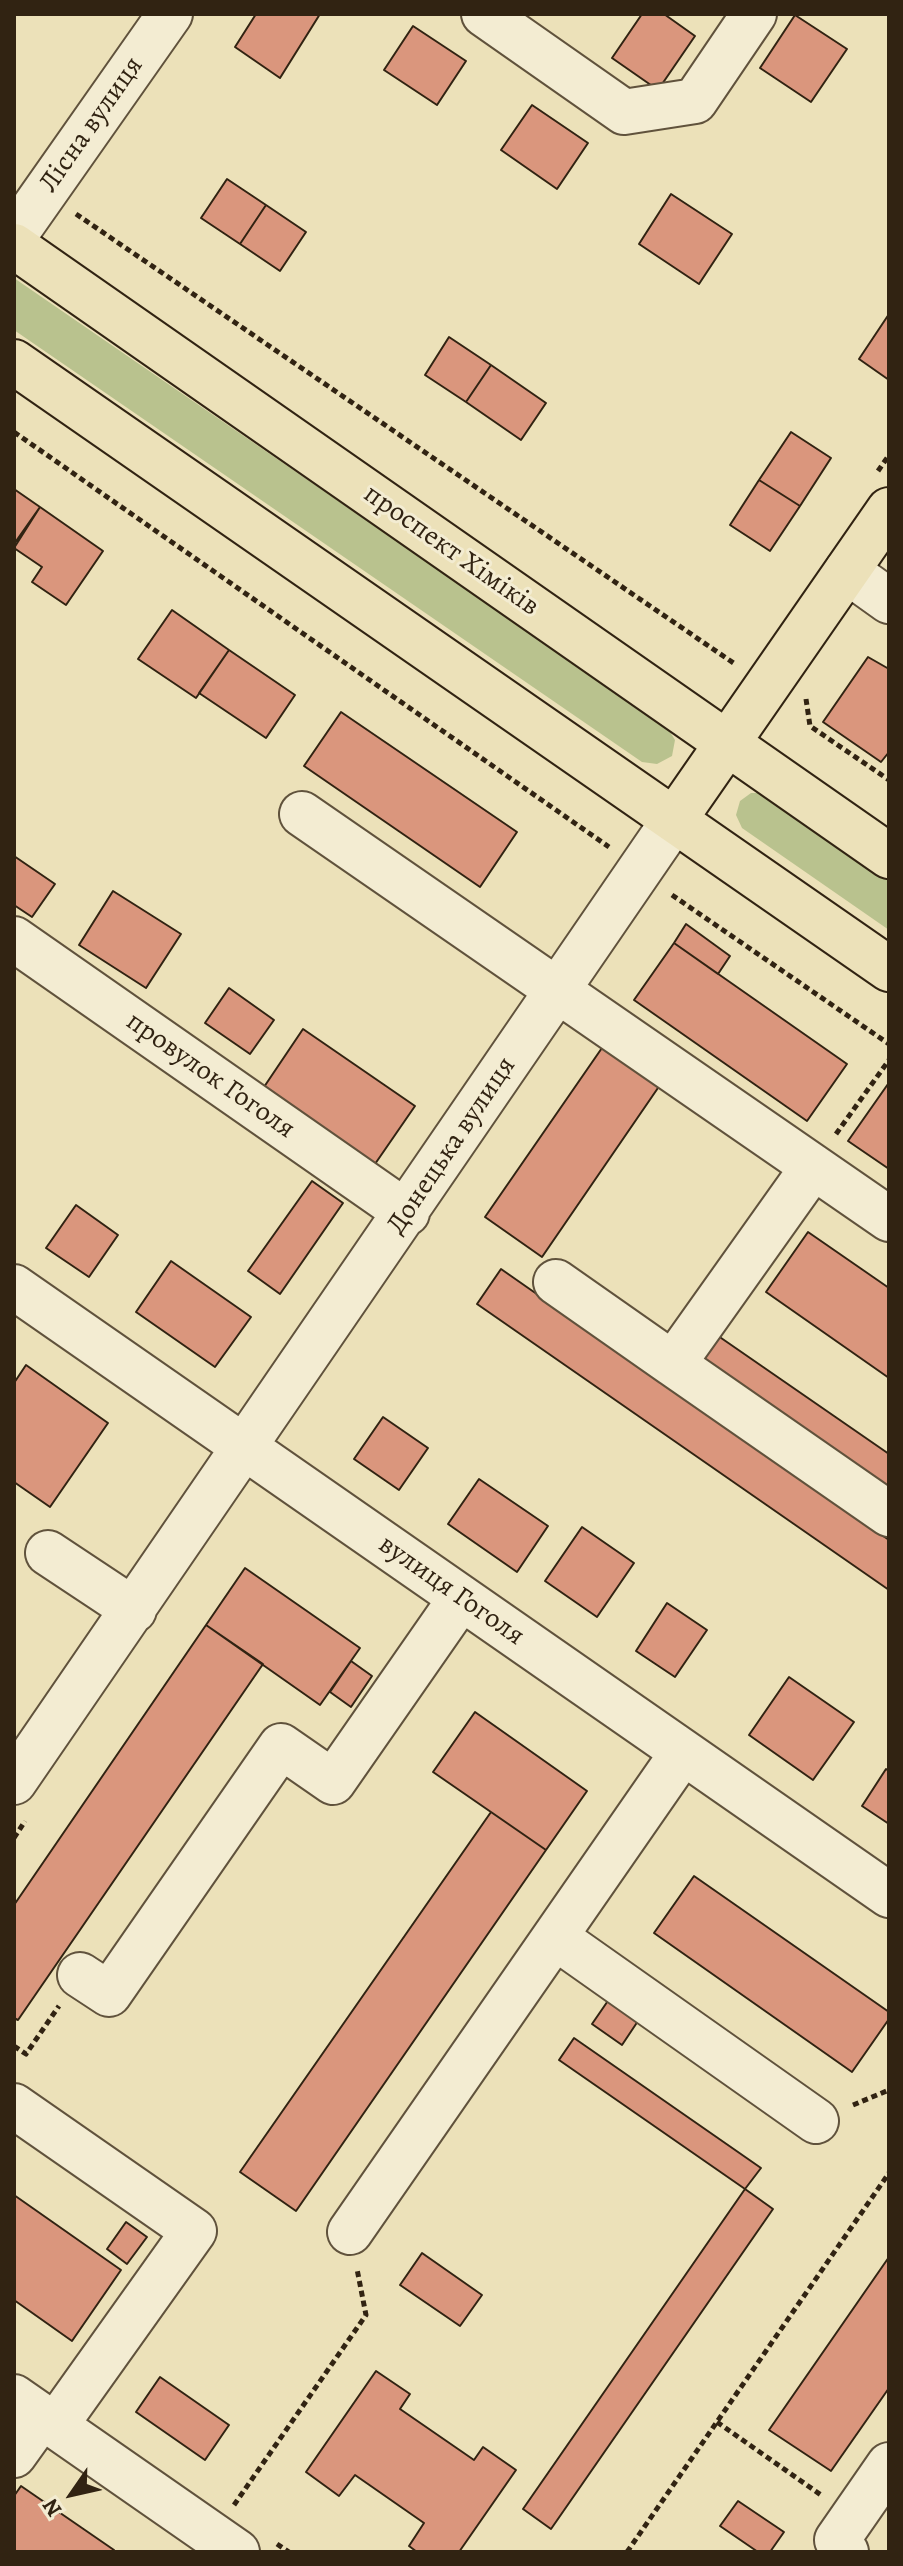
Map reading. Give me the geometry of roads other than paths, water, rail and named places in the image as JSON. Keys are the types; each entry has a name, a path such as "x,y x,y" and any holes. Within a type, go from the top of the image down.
{"main road":[{"name":"проспект Хіміків","path":"14,246 889,856"},
{"path":"14,362 889,969"},
{"name":"Донецька вулиця","path":"674,820 847,571 880,495"}],"street":[{"name":"Лісна вулиця","path":"14,236 170,14"},
{"path":"484,14 624,112 695,101 754,14"},
{"path":"847,571 889,601"},
{"path":"302,814 889,1219"},
{"name":"Донецька вулиця","path":"14,1782 246,1449 674,820"},
{"name":"провулок Гоголя","path":"14,939 407,1213"},
{"path":"673,1364 813,1167"},
{"path":"556,1282 889,1514"},
{"name":"вулиця Гоголя","path":"14,1287 889,1895"},
{"path":"48,1553 134,1610"},
{"path":"80,1975 109,1994 281,1746 333,1782 461,1598"},
{"path":"350,2232 683,1752"},
{"path":"555,1937 816,2121"},
{"path":"14,2106 194,2231 37,2413 14,2455"},
{"path":"37,2413 217,2546"},
{"path":"850,2534 889,2465"}]}
